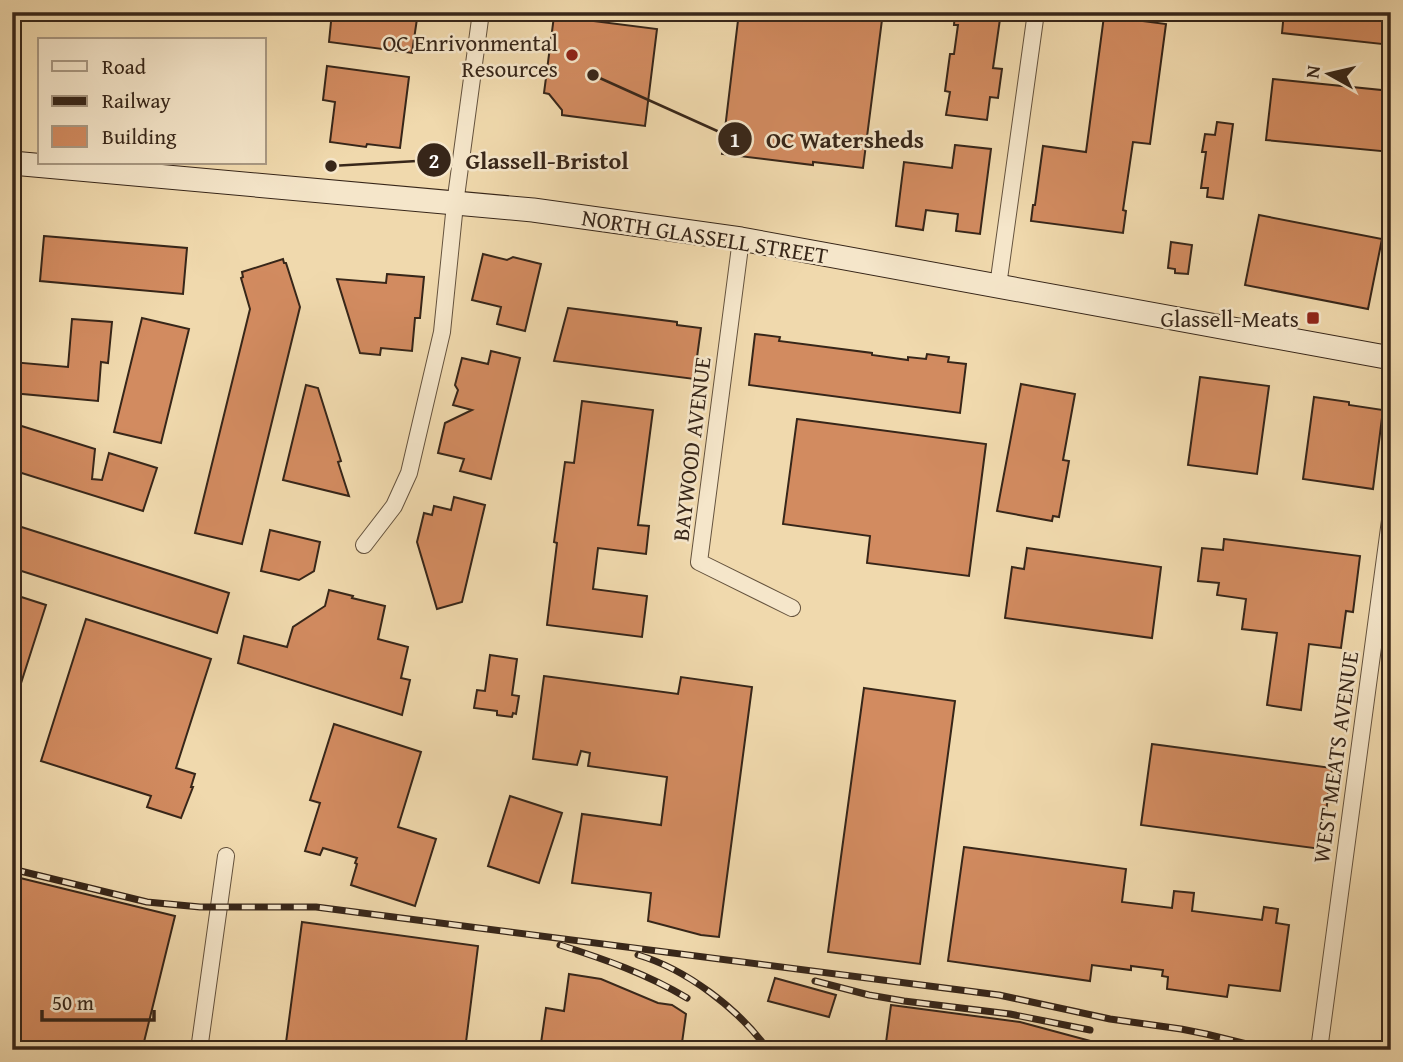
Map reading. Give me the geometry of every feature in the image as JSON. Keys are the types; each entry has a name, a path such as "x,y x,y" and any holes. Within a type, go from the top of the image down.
{"main road":[{"name":"NORTH GLASSELL STREET","path":"12,163 533,210 741,239 1391,358"}],"street":[{"path":"364,545 394,506 409,473 442,332 455,204 481,12"},
{"path":"998,286 1035,12"},
{"name":"BAYWOOD AVENUE","path":"741,239 699,562 792,608"},
{"name":"WEST MEATS AVENUE","path":"1319,1050 1391,513"},
{"path":"199,1050 226,856"}],"building":[{"path":"332,12 418,12 412,53 329,42"},
{"path":"739,12 883,12 863,168 722,154"},
{"path":"955,12 1001,12 993,68 1002,69 998,98 990,97 987,120 946,115 950,92 945,91 950,54 954,54 958,25 954,25"},
{"path":"1284,12 1391,12 1391,45 1282,33"},
{"path":"554,16 657,29 645,126 562,115 562,110 549,94 544,93"},
{"path":"1104,16 1166,24 1150,144 1133,142 1123,210 1126,211 1123,233 1031,221 1043,146 1086,152"},
{"path":"327,66 409,77 400,148 330,142 335,102 323,100"},
{"path":"1273,79 1391,91 1391,152 1266,140"},
{"path":"1217,122 1233,124 1223,199 1207,197 1208,188 1201,188 1206,152 1202,152 1205,134 1215,135"},
{"path":"955,145 991,149 980,234 956,231 958,214 926,210 923,230 896,226 904,162 952,168"},
{"path":"1259,215 1382,239 1368,309 1245,285"},
{"path":"44,236 187,248 183,294 40,281"},
{"path":"1171,242 1192,245 1188,274 1175,273 1175,269 1168,268"},
{"path":"483,254 507,260 513,257 541,264 525,331 497,324 501,307 472,300"},
{"path":"283,259 300,307 242,544 195,533 250,309 241,278 242,272"},
{"path":"387,274 424,277 420,318 415,318 412,351 381,348 380,355 360,353 337,279 386,283"},
{"path":"568,308 677,322 677,325 701,328 694,379 554,361"},
{"path":"142,318 189,329 161,443 114,432"},
{"path":"72,319 112,322 108,363 101,362 98,401 12,393 12,362 68,367"},
{"path":"755,334 780,337 779,341 908,360 908,357 926,359 927,354 949,357 948,362 966,364 960,413 749,385"},
{"path":"491,351 520,358 491,479 460,471 464,459 438,453 445,423 472,410 453,405 462,358 488,364"},
{"path":"1200,377 1269,386 1257,474 1188,465"},
{"path":"1021,384 1075,394 1063,460 1069,461 1059,517 1053,516 1052,521 997,511"},
{"path":"306,385 318,388 349,496 283,480"},
{"path":"1314,397 1383,410 1373,489 1303,479"},
{"path":"582,401 653,410 638,525 649,526 646,554 598,548 593,589 647,596 642,637 547,625 557,543 554,542 565,462 574,463"},
{"path":"797,419 986,444 969,576 867,563 870,536 783,524"},
{"path":"12,423 95,449 92,479 102,480 109,453 157,468 143,511 12,470"},
{"path":"454,497 485,505 462,602 437,609 417,542 424,513 432,515 434,506 451,510"},
{"path":"12,524 229,593 217,633 12,568"},
{"path":"270,530 320,542 314,571 299,580 261,571"},
{"path":"1224,539 1360,556 1353,612 1346,611 1341,648 1309,644 1301,710 1267,705 1277,633 1242,629 1246,599 1217,595 1219,583 1198,581 1202,548 1223,550"},
{"path":"1027,548 1161,567 1152,638 1005,618 1012,567 1024,569"},
{"path":"329,590 385,606 378,639 408,647 401,678 410,680 402,715 238,663 244,636 287,647 293,627 325,606"},
{"path":"12,594 46,605 15,702 12,702"},
{"path":"86,619 211,659 176,768 195,774 181,818 147,807 151,796 41,761"},
{"path":"490,655 517,659 512,695 519,696 516,714 513,713 512,717 497,715 497,711 474,708 477,690 485,691"},
{"path":"544,676 678,694 681,677 752,687 719,937 648,921 651,893 572,883 582,814 661,825 667,777 588,766 590,753 581,751 577,765 533,759"},
{"path":"864,688 955,701 920,964 828,952"},
{"path":"334,724 421,752 398,827 436,839 415,906 351,885 357,858 323,848 320,855 305,851 320,803 310,800"},
{"path":"1152,744 1332,768 1321,849 1141,825"},
{"path":"510,796 562,813 539,883 488,866"},
{"path":"964,847 1126,869 1122,902 1172,908 1174,891 1194,893 1192,911 1262,920 1264,907 1278,909 1276,923 1289,925 1280,991 1229,985 1227,997 1167,989 1168,977 1162,976 1163,970 1131,966 1131,970 1092,965 1090,981 948,961"},
{"path":"12,876 175,916 142,1050 12,1050"},
{"path":"302,922 478,946 465,1050 285,1050"},
{"path":"569,974 601,979 658,1003 672,1005 686,1014 681,1050 540,1050 546,1008 564,1011"},
{"path":"775,978 836,995 829,1017 768,1001"},
{"path":"891,1005 1020,1022 1109,1046 1108,1050 885,1050"}],"railway":[{"path":"12,869 147,902 200,907 316,907 999,995 1110,1019 1206,1034 1271,1050"},
{"path":"560,945 625,968 687,998"},
{"path":"638,955 674,970 710,992 742,1020 768,1050"},
{"path":"815,981 869,995 1010,1014 1090,1030"}],"place":[{"name":"OC Enrivonmental Resources","path":"572,55"},
{"name":"OC Watersheds","path":"593,75"},
{"name":"Glassell-Bristol","path":"331,166"},
{"name":"Glassell-Meats","path":"1313,318"}]}
